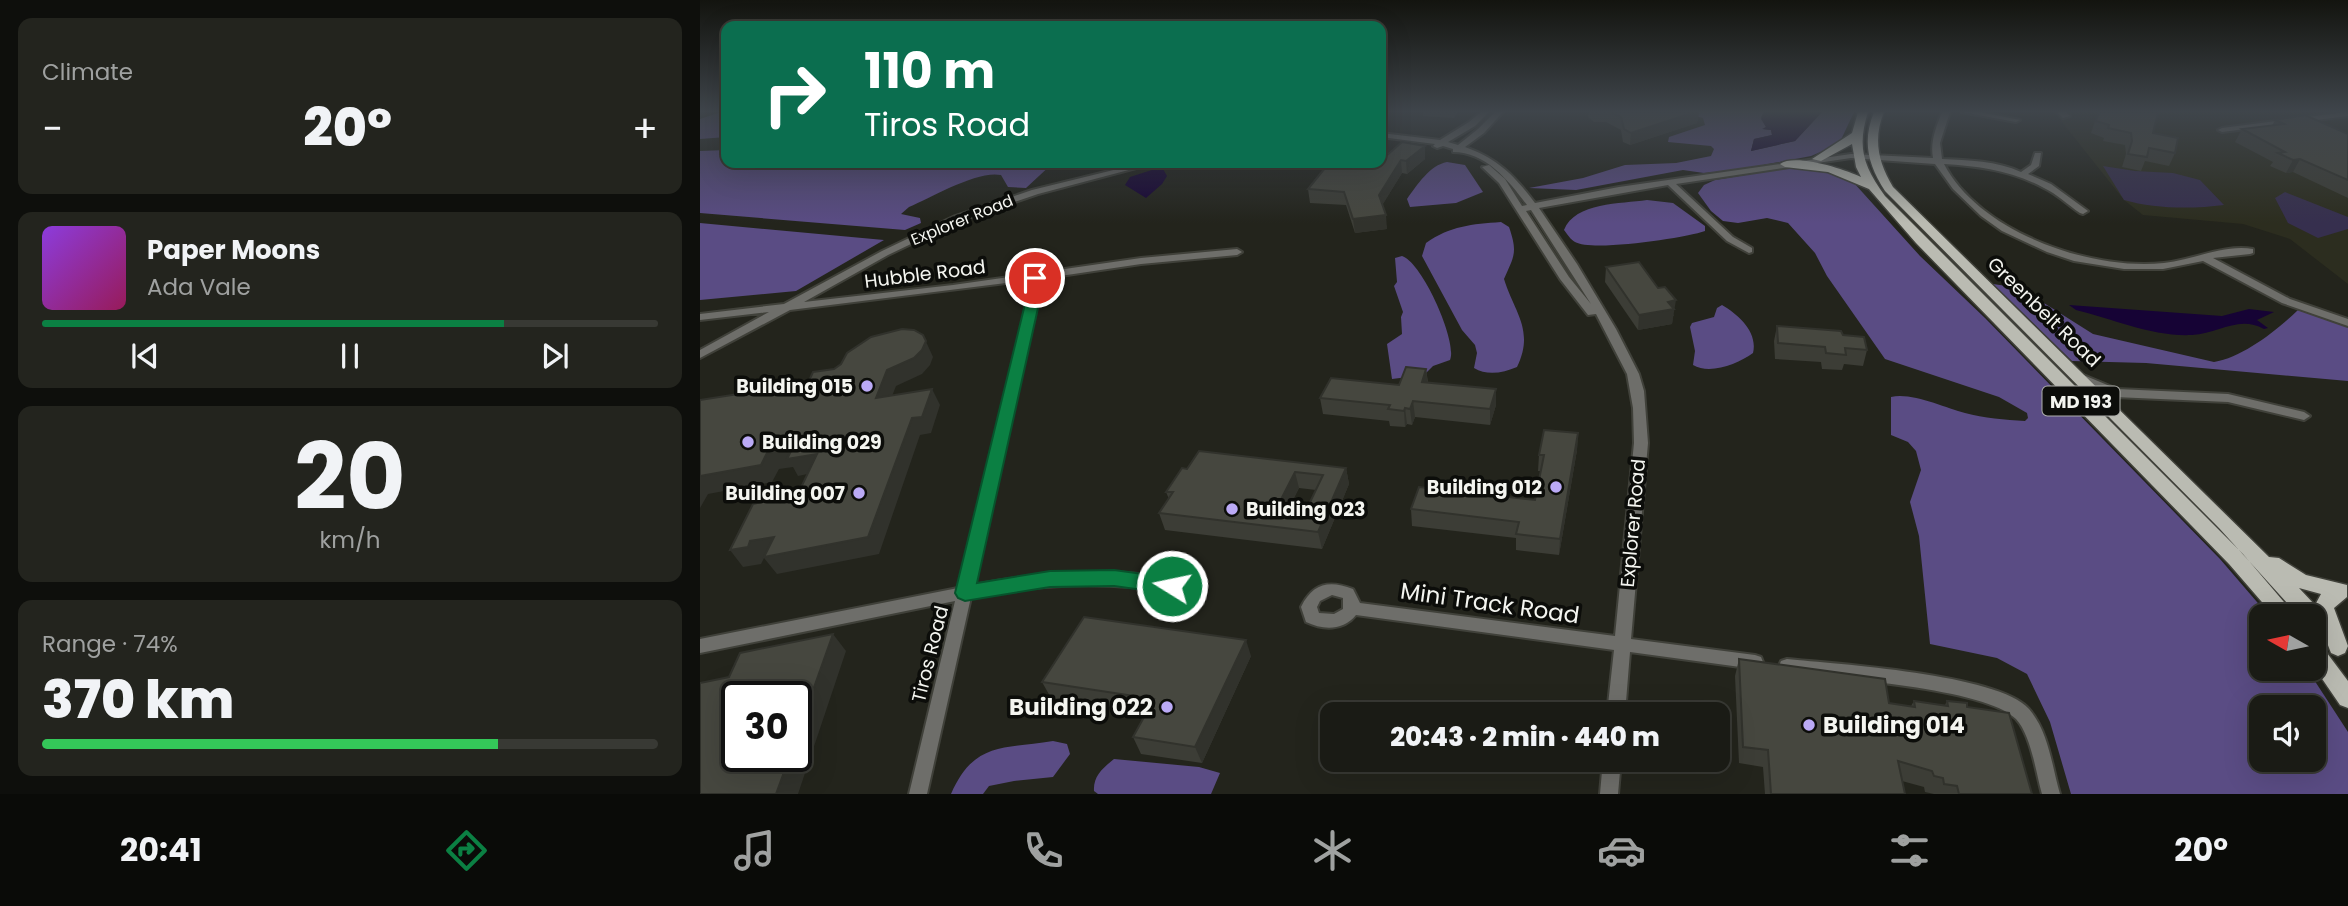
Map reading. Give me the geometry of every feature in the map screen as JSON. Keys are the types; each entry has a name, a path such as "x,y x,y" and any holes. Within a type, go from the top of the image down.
{"main road":[{"path":"1817,159 1836,149"},
{"name":"Greenbelt Road","path":"1856,149 1856,156 1874,189 1920,240 2236,559 2275,604"},
{"path":"1872,149 1873,157"},
{"name":"Greenbelt Road","path":"1873,157 1882,180 1910,213 2121,419 2253,551 2301,604"},
{"path":"1785,164 1831,167 1853,175 1874,189"},
{"path":"2116,437 2136,434"},
{"path":"2253,551 2300,580 2344,591"},
{"path":"2343,653 2324,608 2326,601 2344,591"},
{"name":"Greenbelt Road","path":"2326,633 2343,653"},
{"path":"2326,668 2348,698"}],"street":[{"name":"Explorer Road","path":"1453,149 1487,160 1507,173 1532,207 1632,372 1640,404 1641,443 1617,702"},
{"path":"1937,149 1938,161 1951,182 1986,216 2013,235 2042,248 2079,259 2125,266 2159,267 2227,252 2250,251"},
{"name":"Explorer Road","path":"1456,150 1495,174 1565,279 1613,337"},
{"path":"2023,174 2035,166 2038,155"},
{"path":"1520,209 1618,196 1636,189 1785,164 1856,156 1989,166 2023,174 2048,186 2083,211"},
{"name":"Explorer Road","path":"700,355 911,240 956,219 1035,192 1131,168"},
{"path":"1671,184 1730,239 1749,250"},
{"name":"Hubble Road","path":"700,317 1035,278 1141,261 1237,252"},
{"path":"2205,258 2286,301 2348,323"},
{"name":"Tiros Road","path":"918,794 1031,308 1035,278"},
{"path":"2072,372 2102,389 2125,393 2228,398 2305,415"},
{"path":"2121,419 2116,404 2119,397 2125,393"},
{"path":"700,646 965,593 1050,579 1114,578 1172,586"},
{"name":"Mini Track Road","path":"1352,608 1913,682 1990,695 2020,710 2029,722 2051,794"},
{"path":"1609,794 1611,772"}],"shaded area":[{"path":"1714,149 1827,149 1811,156 1737,170 1704,173 1683,170 1576,190 1529,188 1583,178 1625,165 1676,163 1711,156"},
{"path":"2083,149 2348,149 2348,284 2290,239 2243,224 2143,215 2124,200"},
{"path":"721,150 721,168 1048,168 1026,188 1008,187 1001,175 991,175 980,176 942,191 909,207 901,214 920,218 921,223 905,230 700,213 700,151"},
{"path":"1447,162 1465,165 1483,192 1456,203 1410,207 1407,199 1420,182 1435,167"},
{"path":"2103,166 2173,173 2200,180 2224,205 2174,207 2124,200"},
{"path":"1794,167 1822,169 1854,183 1920,256 1985,318 2220,559 2259,604 2249,604 2249,681 2315,681 2324,695 2249,695 2249,772 2326,772 2326,698 2348,732 2348,794 2071,794 2050,722 2027,674 1997,658 1930,644 1919,536 1910,502 1921,470 1916,451 1908,442 1891,435 1891,397 1909,397 1965,413 1995,418 2025,421 2028,418 2027,413 1999,397 1885,359 1827,276 1815,253 1788,223 1767,218 1738,223 1723,221 1711,211 1698,193 1704,185 1715,180"},
{"path":"1163,169 1167,176 1146,198 1125,185 1130,177"},
{"path":"2285,192 2348,217 2348,229 2318,238 2288,223 2275,198"},
{"path":"1647,200 1673,203 1705,226 1705,231 1618,245 1585,245 1575,242 1564,230 1578,214 1588,209"},
{"path":"1501,222 1509,227 1513,243 1512,259 1504,279 1521,322 1524,342 1517,367 1490,373 1474,368 1477,353 1475,345 1462,330 1422,256 1426,243 1453,229"},
{"path":"700,223 884,240 796,291 700,300"},
{"path":"1402,256 1410,261 1428,287 1444,321 1451,351 1450,360 1433,366 1424,375 1392,379 1387,344 1402,334 1403,312 1394,286 1397,282 1395,258"},
{"path":"1993,284 2020,288 2093,334 2214,362 2248,349 2298,310 2348,327 2348,381 2146,363 2072,361"},
{"path":"1722,305 1741,319 1750,331 1753,353 1724,367 1700,368 1693,365 1695,351 1690,327 1692,323 1714,317 1717,308"},
{"path":"2069,305 2222,316 2249,309 2274,312 2257,320 2268,328 2264,329 2255,325 2237,324 2202,334 2177,335 2133,327 2076,310"},
{"path":"1053,741 1067,744 1070,754 1053,777 989,786 983,794 951,794 960,777 980,756 1005,747"},
{"path":"1114,759 1199,767 1220,773 1211,794 1098,794 1094,791 1097,777"}],"building":[{"path":"1394,149 1421,149 1406,161 1401,160 1379,195 1386,215 1353,219 1344,192 1308,189 1325,168 1386,168 1386,156"},
{"path":"2130,149 2149,149 2147,157 2128,154"},
{"path":"2154,149 2176,149 2175,153"},
{"path":"2279,149 2348,149 2348,180 2300,159 2293,160 2278,153 2285,152"},
{"path":"1639,262 1658,288 1665,287 1676,300 1668,302 1674,309 1639,315 1606,267"},
{"path":"1777,326 1841,331 1843,335 1864,337 1867,350 1845,348 1846,355 1826,353 1825,347 1778,343"},
{"path":"902,329 914,330 923,335 926,341 914,358 887,370 876,398 932,389 922,417 912,418 868,537 764,557 774,537 750,541 748,547 730,550 753,504 798,494 817,454 787,459 792,449 767,453 761,465 700,476 700,400 808,383 813,372 834,369 841,364 847,353 871,337"},
{"path":"1406,367 1426,369 1422,382 1496,389 1490,409 1413,401 1410,409 1405,408 1404,411 1388,409 1390,405 1320,398 1331,378 1399,385"},
{"path":"1544,430 1578,433 1560,539 1516,534 1519,522 1411,509 1419,487 1535,500 1544,455 1539,455"},
{"path":"1199,451 1346,468 1318,532 1159,513 1173,492 1166,492 1182,468 1187,469","holes":["1295,472 1323,475 1302,519 1273,515"]},
{"name":"Building 022","path":"1084,617 1246,640 1195,747 1133,737 1154,699 1042,682"},
{"path":"833,634 812,693 812,681 721,681 721,772 784,772 776,794 700,794 700,683 729,677 740,653"},
{"path":"1739,659 1885,679 1889,703 1915,707 1914,701 1948,706 1947,701 2009,713 2032,794 1959,794 1957,786 1944,784 1943,778 1934,776 1932,771 1898,761 1905,794 1771,794 1768,750 1743,747"}],"place":[{"name":"Building 015","path":"867,386"},
{"name":"Building 029","path":"748,442"},
{"name":"Building 012","path":"1556,487"},
{"name":"Building 007","path":"859,493"},
{"name":"Building 023","path":"1232,509"},
{"name":"Building 022","path":"1167,707"},
{"name":"Building 014","path":"1809,725"}],"route":[{"path":"1035,278 1031,308 965,593 1050,579 1114,578 1172,586"}]}
